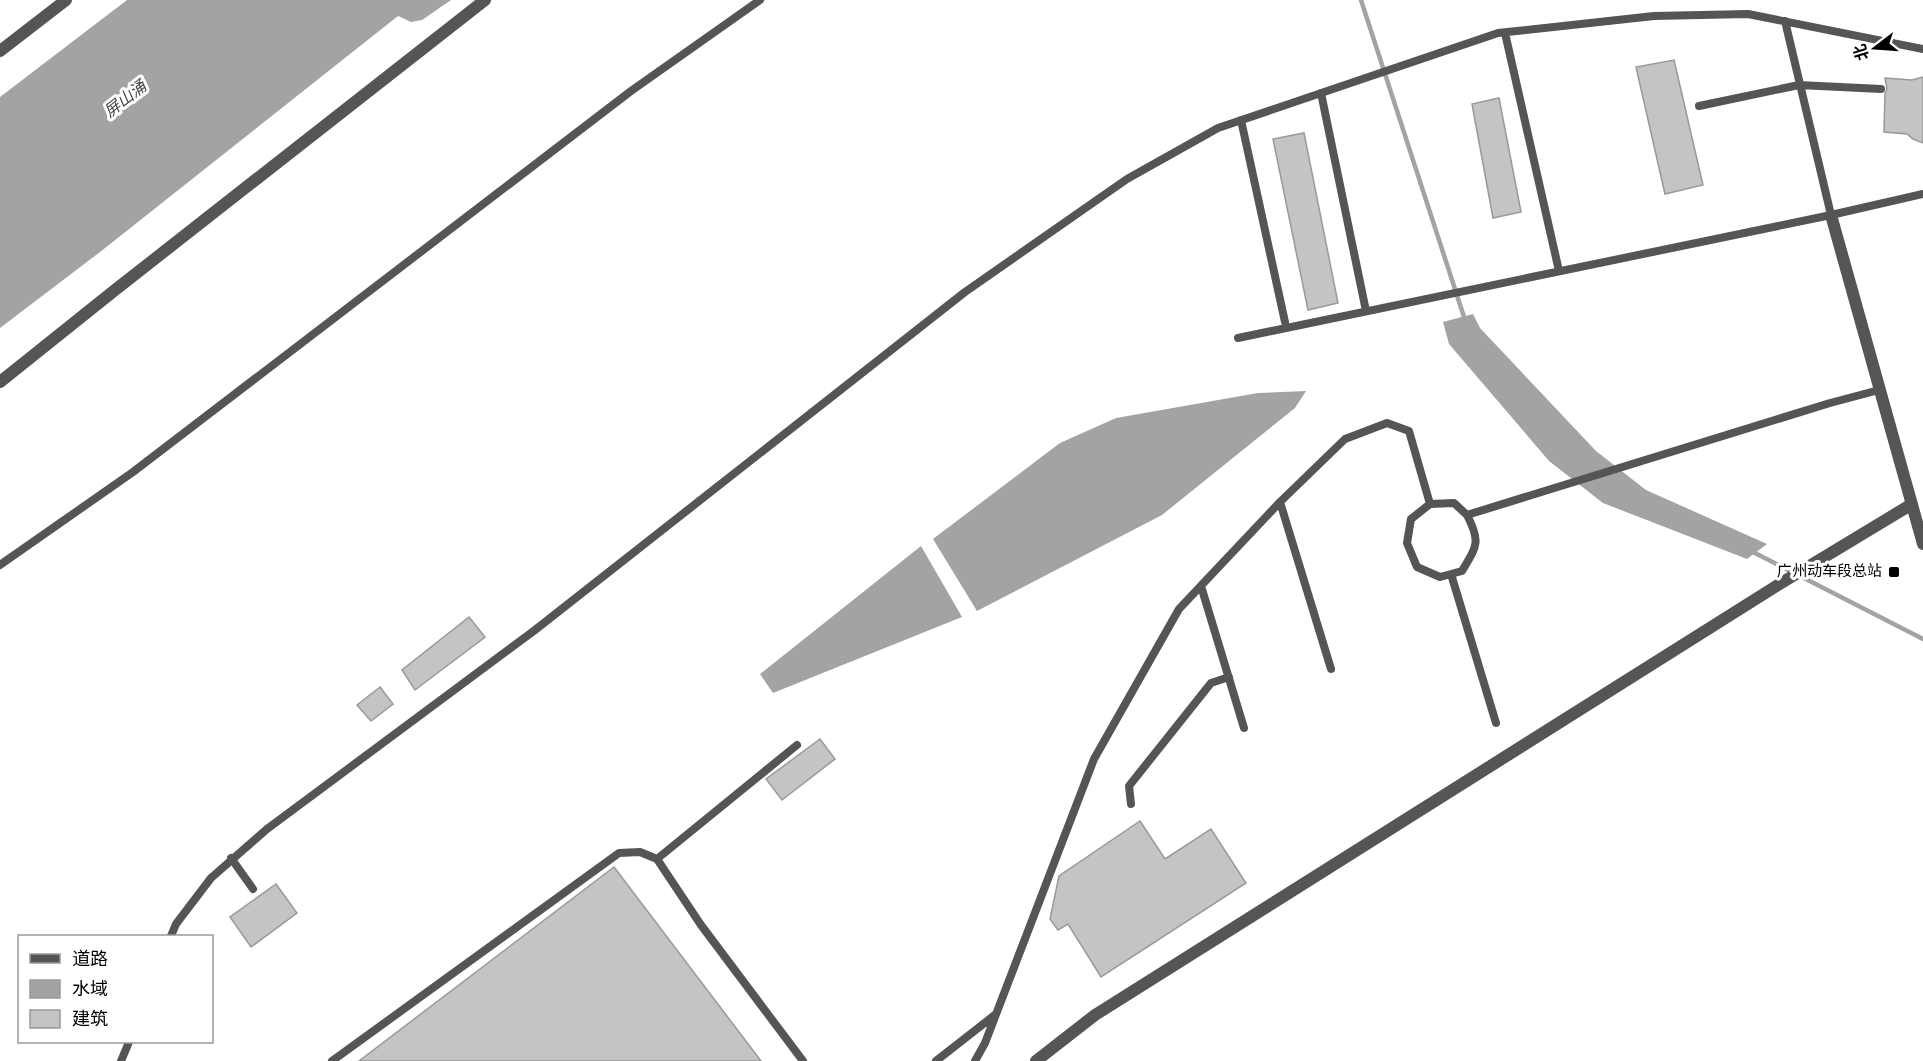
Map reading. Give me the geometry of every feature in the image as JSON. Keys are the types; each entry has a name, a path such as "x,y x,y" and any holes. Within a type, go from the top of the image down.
{"street":[{"path":"0,51 66,0"},
{"path":"0,382 124,282 485,0"},
{"path":"1831,215 1923,544"},
{"path":"1036,1061 1095,1015 1778,585 1912,504"}],"lane":[{"path":"0,565 133,472 631,92 760,0"},
{"path":"171,935 176,924 211,878 231,858 535,630 965,292 1127,179 1218,128 1498,33 1654,16 1748,14 1923,49"},
{"path":"1785,21 1831,215"},
{"path":"1505,33 1558,270"},
{"path":"1699,106 1799,85 1881,89"},
{"path":"1321,93 1366,311"},
{"path":"1241,120 1285,322"},
{"path":"1238,338 1923,194"},
{"path":"1467,515 1879,390"},
{"path":"975,1061 986,1043 1094,759 1179,609 1280,502 1345,439 1388,423 1409,431 1431,504"},
{"path":"1280,502 1330,669"},
{"path":"1454,503 1467,515 1476,533 1474,551 1462,572 1440,577 1417,567 1407,543 1411,519 1431,504 1454,503"},
{"path":"1451,574 1497,723"},
{"path":"1201,586 1244,728"},
{"path":"1131,804 1129,786 1211,683 1229,677"},
{"path":"657,859 797,745"},
{"path":"332,1061 619,853 640,852 657,859 708,934 803,1061"},
{"path":"231,858 253,889"},
{"path":"936,1061 997,1013"},
{"path":"121,1061 128,1043"}],"water":[{"name":"屏山涌","path":"127,0 451,0 422,20 411,22 398,16 100,252 0,328 0,97"},
{"path":"1473,314 1480,328 1596,451 1646,490 1767,544 1747,559 1603,503 1549,461 1449,344 1443,322"},
{"path":"1306,391 1295,408 1162,515 977,611 933,539 1060,443 1116,418 1258,393"},
{"path":"921,546 962,617 773,693 760,674"}],"building":[{"path":"1674,60 1703,185 1665,194 1636,67"},
{"path":"1923,77 1923,143 1907,134 1884,132 1887,89 1885,78 1912,80"},
{"path":"1499,98 1521,212 1493,218 1472,104"},
{"path":"1304,133 1338,303 1308,310 1273,139"},
{"path":"469,617 485,637 415,690 402,670"},
{"path":"380,687 393,704 371,721 357,705"},
{"path":"820,739 835,759 782,800 766,779"},
{"path":"1140,821 1165,859 1211,829 1246,883 1101,977 1068,924 1058,930 1050,919 1059,876"},
{"path":"614,867 761,1061 359,1061"},
{"path":"276,884 297,913 251,947 230,917"}],"waterway":[{"path":"1361,0 1465,320"},
{"path":"1751,551 1923,639"}],"place":[{"name":"广州动车段总站","path":"1894,572"}]}
